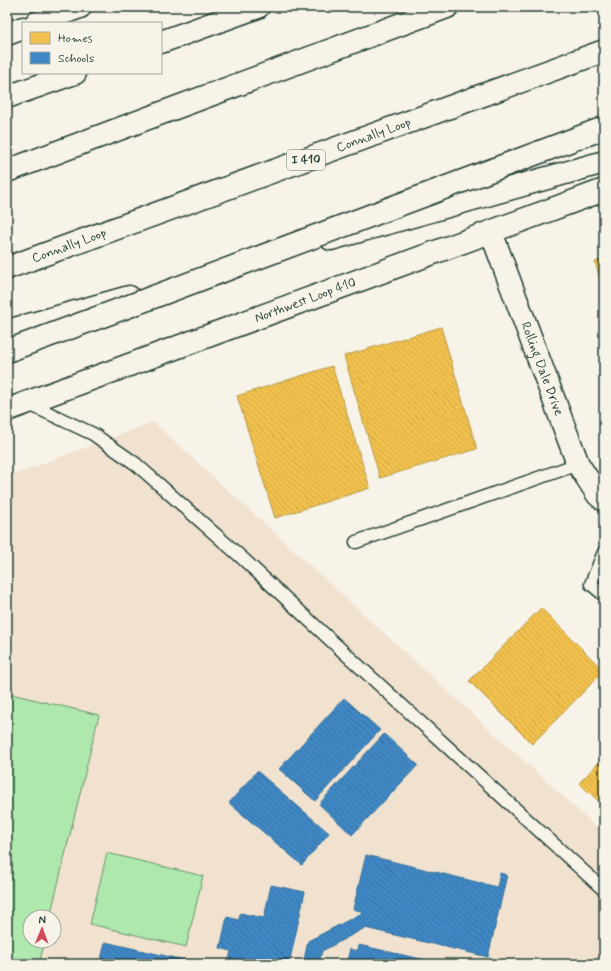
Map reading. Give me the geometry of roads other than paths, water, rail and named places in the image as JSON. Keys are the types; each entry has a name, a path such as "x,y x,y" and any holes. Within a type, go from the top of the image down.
{"main road":[{"path":"39,22 80,7"},
{"path":"162,42 258,7"},
{"path":"399,24 429,7"},
{"path":"7,172 168,110 447,7"},
{"path":"7,34 22,28"},
{"name":"Connally Loop","path":"7,268 604,51"},
{"path":"7,97 72,74"},
{"path":"7,351 604,128"},
{"path":"7,332 604,162"},
{"name":"Northwest Loop 410","path":"17,406 604,190"},
{"name":"Rolling Dale Drive","path":"491,232 578,464 598,495 604,500"}],"lane":[{"path":"17,406 93,434 136,464 241,556 337,646 604,890"},
{"path":"356,542 578,464"},
{"path":"604,552 591,584 604,595"}]}
